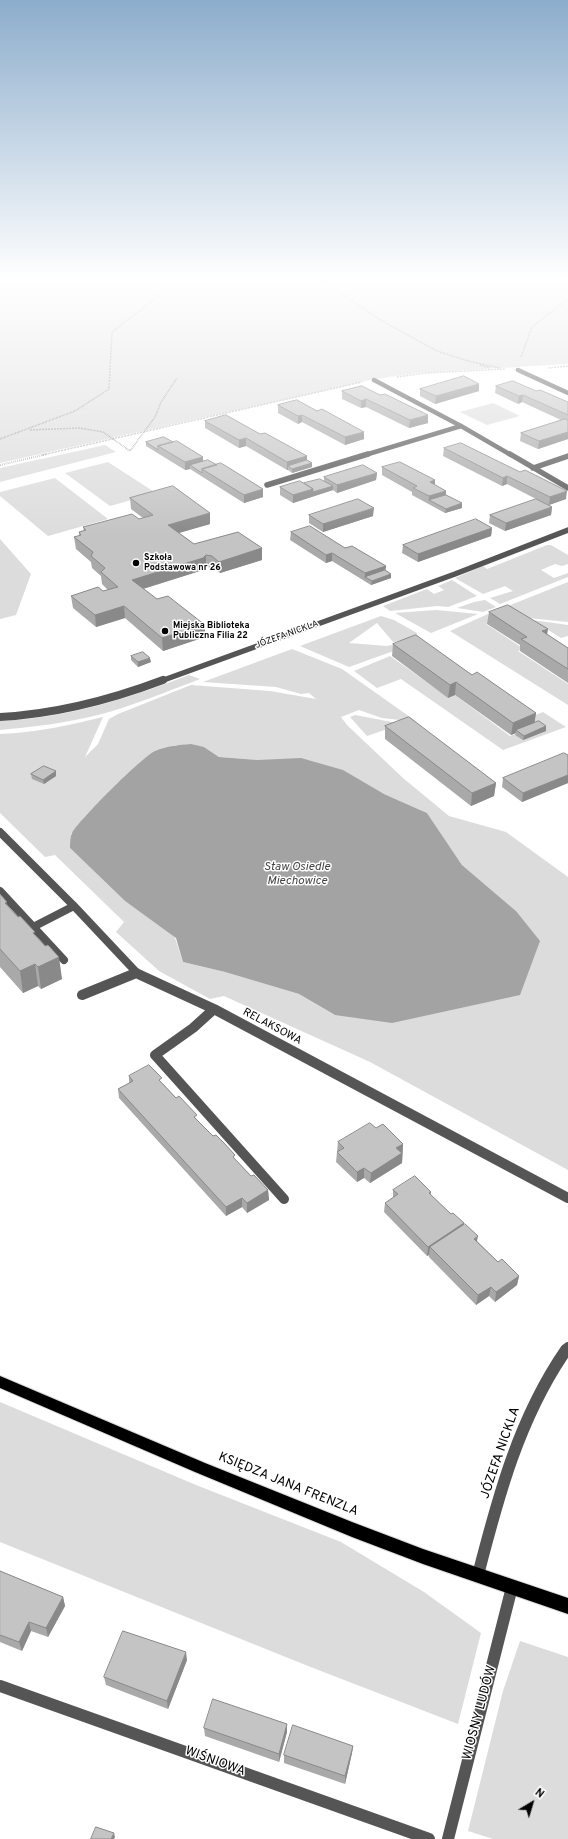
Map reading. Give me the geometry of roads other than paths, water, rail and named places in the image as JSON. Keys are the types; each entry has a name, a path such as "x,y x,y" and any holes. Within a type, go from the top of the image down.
{"main road":[{"name":"KSIĘDZA JANA FRENZLA","path":"0,1382 168,1454 327,1519 404,1549 568,1606"}],"street":[{"path":"518,370 568,393"},
{"path":"374,380 461,426 568,488"},
{"path":"267,485 461,426"},
{"path":"533,468 568,456"},
{"name":"JÓZEFA NICKLA","path":"0,717 14,717 70,709 126,694 441,580 568,530"},
{"name":"RELAKSOWA","path":"2,837 74,906 136,973 214,1009 568,1198"},
{"path":"0,891 64,960"},
{"path":"33,927 74,906"},
{"path":"82,995 136,973"},
{"path":"214,1009 193,1028 154,1055 284,1199"},
{"name":"JÓZEFA NICKLA","path":"478,1575 500,1497 523,1427 546,1378 568,1347"},
{"name":"WIOSNY LUDÓW","path":"448,1839 512,1587"},
{"name":"WIŚNIOWA","path":"0,1686 429,1839"}],"water":[{"name":"Staw Osiedle Miechowice","path":"191,744 204,747 219,757 258,760 301,758 343,770 384,794 427,813 462,865 516,911 540,941 520,995 392,1023 335,1015 299,994 225,972 183,962 176,938 125,901 70,848 70,838 77,826 98,803 148,756 155,751 164,748"}],"place":[{"name":"Szkoła Podstawowa nr 26","path":"136,563"},
{"name":"Miejska Biblioteka Publiczna Filia 22","path":"165,631"}]}
